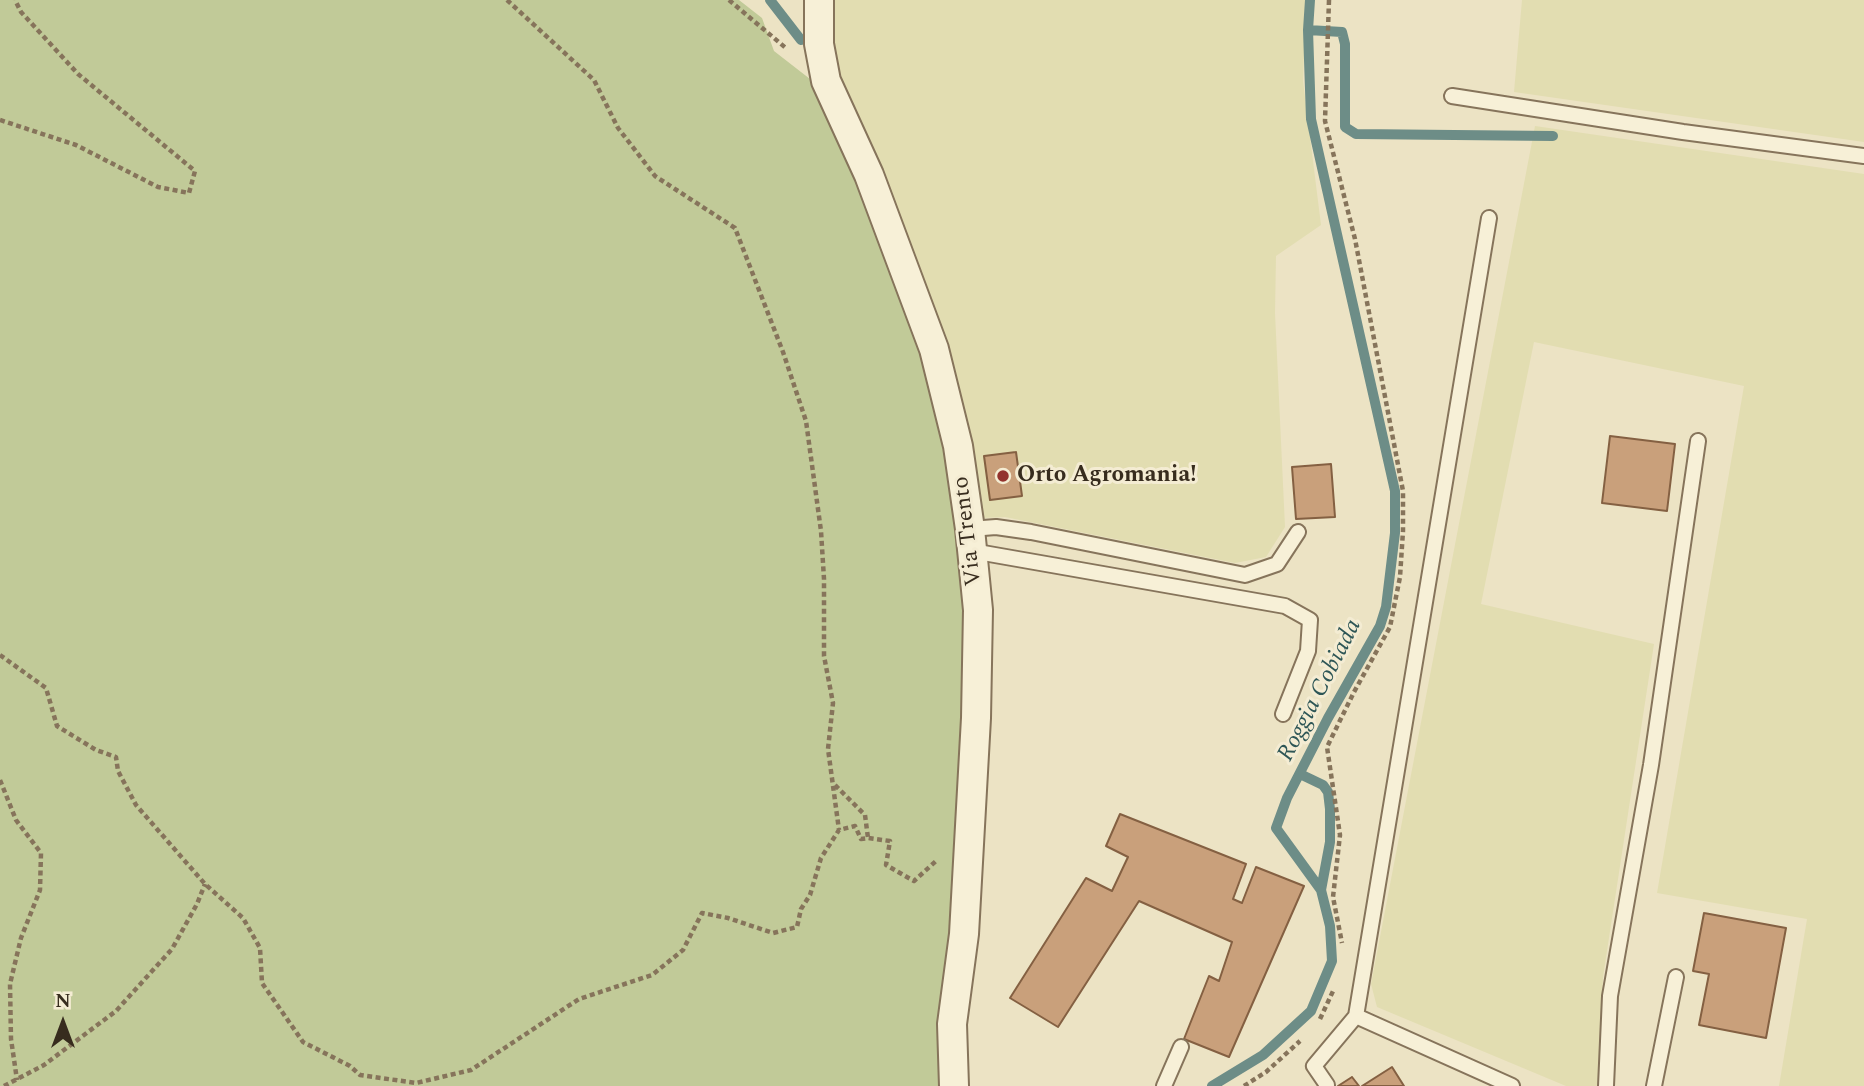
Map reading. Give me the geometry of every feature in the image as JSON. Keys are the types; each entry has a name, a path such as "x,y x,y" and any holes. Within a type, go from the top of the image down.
{"street":[{"name":"Via Trento","path":"819,0 819,44 826,80 869,175 934,349 958,446 971,540 978,610 976,718 964,934 953,1024 954,1086"}],"lane":[{"path":"1452,96 1683,132 1864,156"},
{"path":"1327,1085 1314,1066 1356,1016 1489,218"},
{"path":"1606,1086 1610,996 1651,765 1698,441"},
{"path":"971,540 996,527 1245,575 1278,564 1297,532"},
{"path":"971,540 1285,606 1294,611 1310,620 1308,651 1283,714"},
{"path":"1654,1086 1676,977"},
{"path":"1356,1016 1512,1086"},
{"path":"1164,1086 1181,1047"}],"path":[{"path":"0,120 76,145 158,187 189,194 195,171 78,74 21,12 15,0"},
{"path":"0,655 46,688 57,726 96,750 116,757 118,771 136,805 205,884 243,918 260,948 262,983 303,1042 350,1066 360,1075 416,1083 471,1070 579,999 652,975 683,950 702,912 773,933 797,927 801,909 810,895 821,858 839,830 828,749 833,703 824,656 821,531 806,421 783,352 735,228 655,176 618,128 594,80 507,0"},
{"path":"729,0 826,80"},
{"path":"1329,0 1325,121 1355,239 1404,491 1400,577 1390,627 1327,747 1340,835 1333,897 1343,955"},
{"path":"0,780 16,820 41,853 40,890 20,938 10,984 17,1080"},
{"path":"833,783 865,815 868,838"},
{"path":"839,830 855,826 861,839 890,841 887,865 914,881 939,858"},
{"path":"4,1086 44,1065 116,1011 140,982 160,965 178,938 205,884"},
{"path":"1315,1027 1334,991 1337,979"},
{"path":"1244,1086 1266,1072 1305,1036"}],"shaded area":[{"name":"Orto Agromania!","path":"831,0 1306,0 1303,81 1321,225 1276,256 1275,313 1285,527 1266,557 1235,563 1005,517 980,518 964,412 930,295 919,265 831,72"},
{"path":"1522,0 1864,0 1864,142 1514,92"},
{"path":"1535,126 1864,174 1864,1086 1779,1086 1807,919 1657,893 1744,386 1534,342 1481,604 1654,644 1603,977 1598,1086 1566,1086 1377,1007 1371,984"}],"green space":[{"path":"0,0 739,0 762,18 774,51 810,79 833,119 925,349 956,495 963,575 965,673 942,1086 0,1086"}],"building":[{"path":"1610,436 1675,444 1667,511 1602,503"},
{"name":"Orto Agromania!","path":"1016,452 1022,496 990,500 984,456"},
{"path":"1331,464 1335,517 1296,519 1292,467"},
{"path":"1120,814 1246,864 1233,899 1242,903 1256,867 1304,886 1229,1057 1184,1039 1209,976 1219,981 1232,942 1139,901 1058,1027 1010,998 1086,878 1112,891 1128,857 1106,846"},
{"path":"1704,913 1786,928 1766,1038 1699,1025 1709,974 1693,971"},
{"path":"1392,1067 1404,1086 1362,1086"},
{"path":"1352,1077 1359,1086 1338,1086"}],"waterway":[{"path":"770,0 801,40"},
{"name":"Roggia Cobiada","path":"1212,1086 1263,1055 1311,1011 1332,961 1330,926 1321,890 1276,828 1287,798 1328,718 1380,626 1386,607 1395,533 1395,491 1311,119 1308,30 1310,0"},
{"path":"1308,30 1342,32 1345,44 1345,127 1356,134 1553,136"},
{"path":"1300,774 1323,785 1328,792 1330,842 1321,890"}],"place":[{"name":"Orto Agromania!","path":"1003,476"}]}
